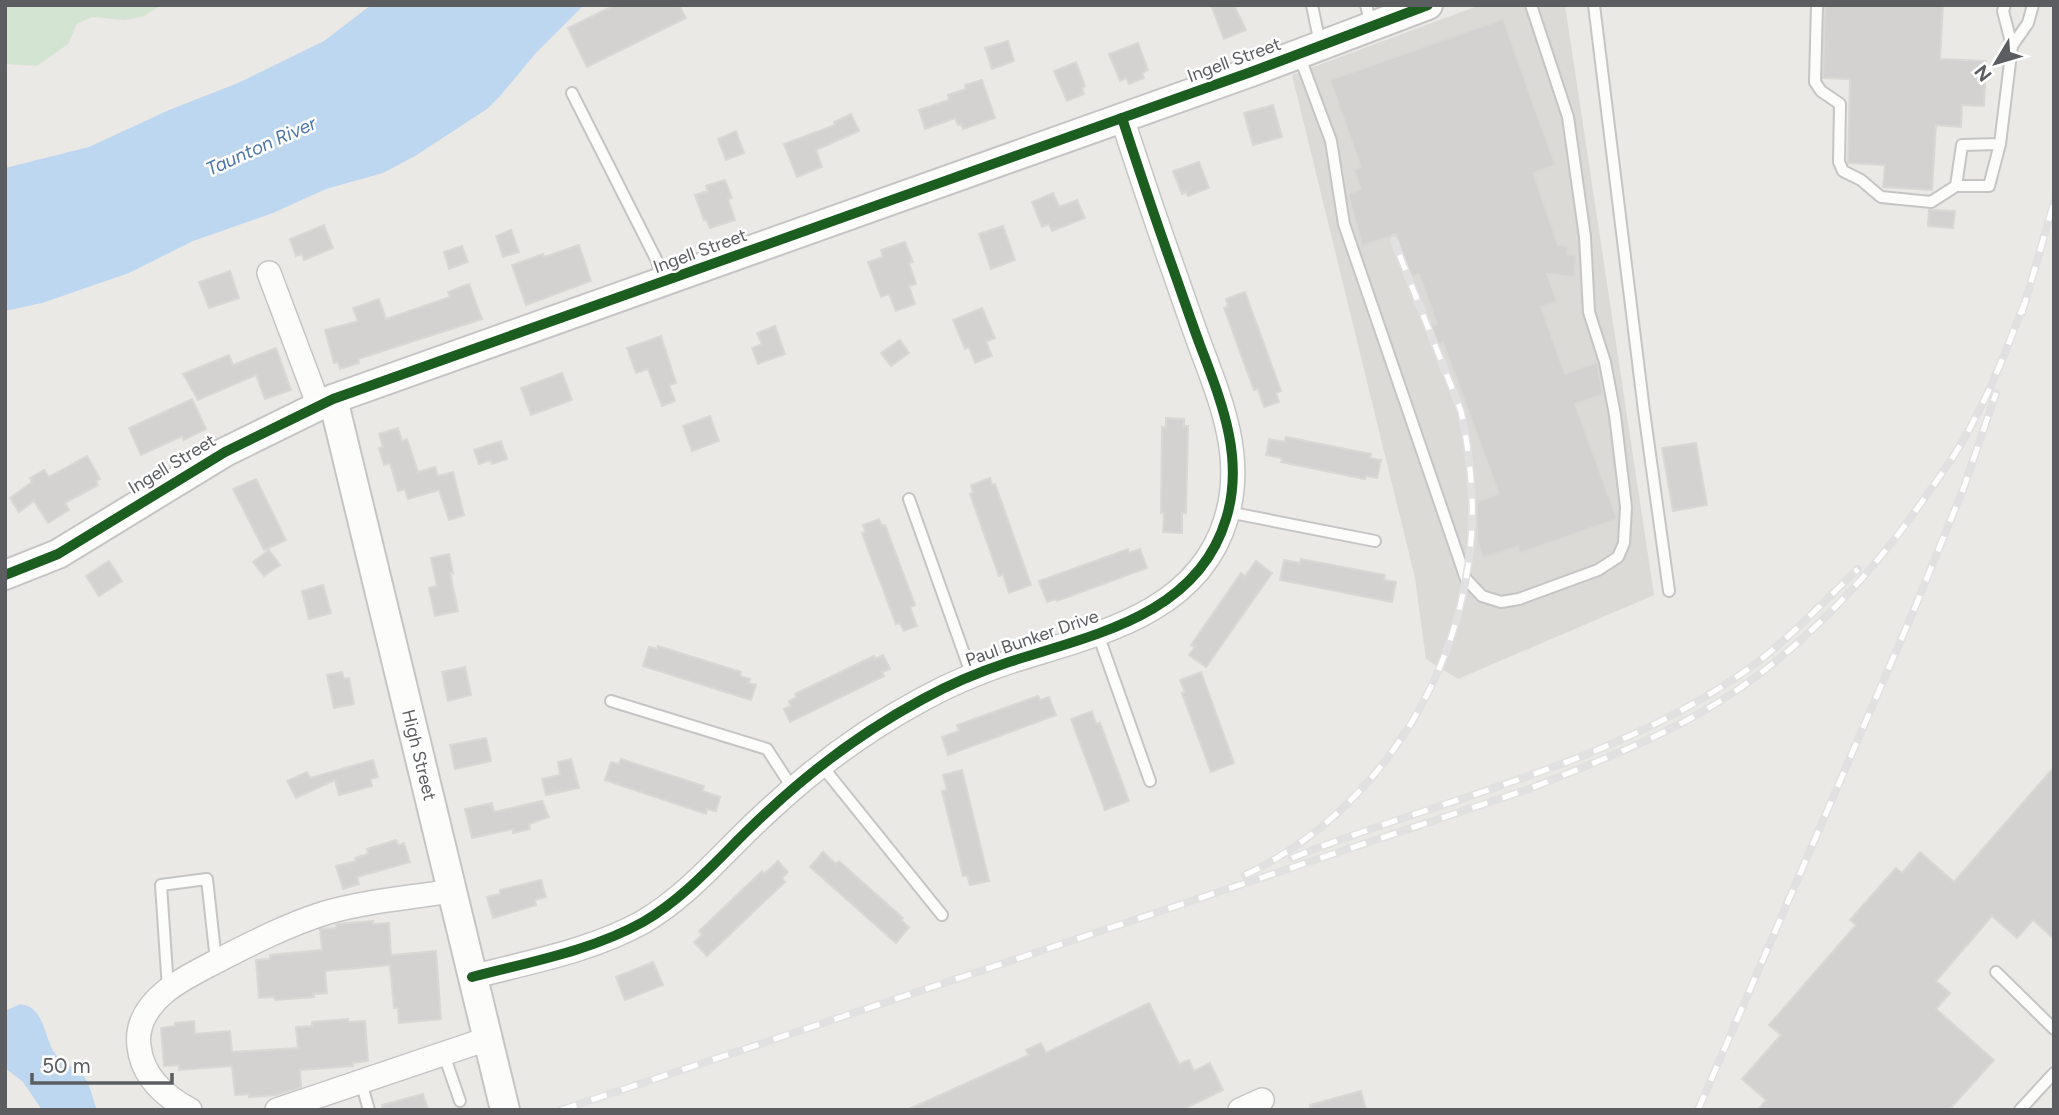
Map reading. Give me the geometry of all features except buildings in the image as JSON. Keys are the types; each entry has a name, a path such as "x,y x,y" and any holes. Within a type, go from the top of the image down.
{"street":[{"name":"Ingell Street","path":"5,575 58,554 225,452 326,403 1310,51 1369,16 1428,5"},
{"name":"Paul Bunker Drive","path":"472,977 571,950 643,922 705,873 793,789 899,712 972,676 1098,634 1145,614 1182,588 1209,556 1228,512 1233,469 1231,443 1224,408 1168,256 1122,118"},
{"path":"270,273 326,403"},
{"name":"High Street","path":"326,403 452,891 505,1110"},
{"path":"190,1110 177,1103 151,1079 139,1052 139,1027 143,1017 168,989 266,936 326,913 368,903 452,891"},
{"path":"277,1110 302,1105 360,1082 487,1039"},
{"path":"1241,1110 1262,1100"}],"lane":[{"path":"1312,5 1310,51 1331,141 1344,224 1466,579 1482,596 1501,602 1519,600 1598,570 1618,556 1624,543 1626,507 1615,415 1605,362 1589,312 1585,237 1568,117 1531,5"},
{"path":"1594,5 1644,411 1670,591"},
{"path":"1816,5 1815,82 1821,91 1840,104 1839,162 1843,171 1861,180 1881,197 1931,202 1956,186 1989,186 2000,144 2012,46 2003,11 2005,5"},
{"path":"2012,46 2028,23 2034,5"},
{"path":"572,93 657,261 663,283"},
{"path":"1956,186 1962,145 2000,144"},
{"path":"909,499 972,676"},
{"path":"1228,512 1375,541"},
{"path":"1098,634 1150,781"},
{"path":"611,701 767,749 793,789"},
{"path":"822,766 942,915"},
{"path":"168,989 160,885 207,879 216,961"},
{"path":"1996,972 2054,1029"},
{"path":"444,1055 460,1101"},
{"path":"2020,1110 2054,1073"},
{"path":"360,1082 369,1110"}],"shaded area":[{"path":"1480,5 1565,5 1654,595 1458,679 1426,659 1415,578 1292,75"}],"green space":[{"path":"5,5 162,5 142,17 125,20 92,17 77,24 68,44 37,66 5,64"}],"water":[{"name":"Taunton River","path":"371,5 584,5 536,53 487,109 415,156 383,173 326,189 273,213 193,241 129,273 42,303 5,311 5,168 89,147 169,110 238,83 324,41"},
{"path":"20,1004 35,1011 56,1055 82,1074 97,1110 42,1110 23,1082 5,1068 5,1011"}],"railway":[{"path":"2022,313 2054,202"},
{"path":"1245,875 1289,850 1330,820 1365,785 1397,745 1423,702 1444,656 1460,608 1469,559 1472,522 1470,466 1465,429 1461,411 1394,241"},
{"path":"561,1110 1529,789 1625,750 1695,716 1748,682 1805,636 1882,555 1963,440 1995,377 2024,304"},
{"path":"1698,1110 1916,605 1964,487 1996,393"},
{"path":"1292,858 1575,759 1684,709 1768,654 1858,569"}],"cycle path":[{"path":"5,575 58,554 225,452 333,399 1251,72 1428,5"},
{"path":"472,977 581,948 643,922 693,885 803,780 882,723 965,679 1138,617 1166,600 1192,578 1212,552 1226,519 1231,496 1233,474 1228,430 1216,387 1122,118"}]}
